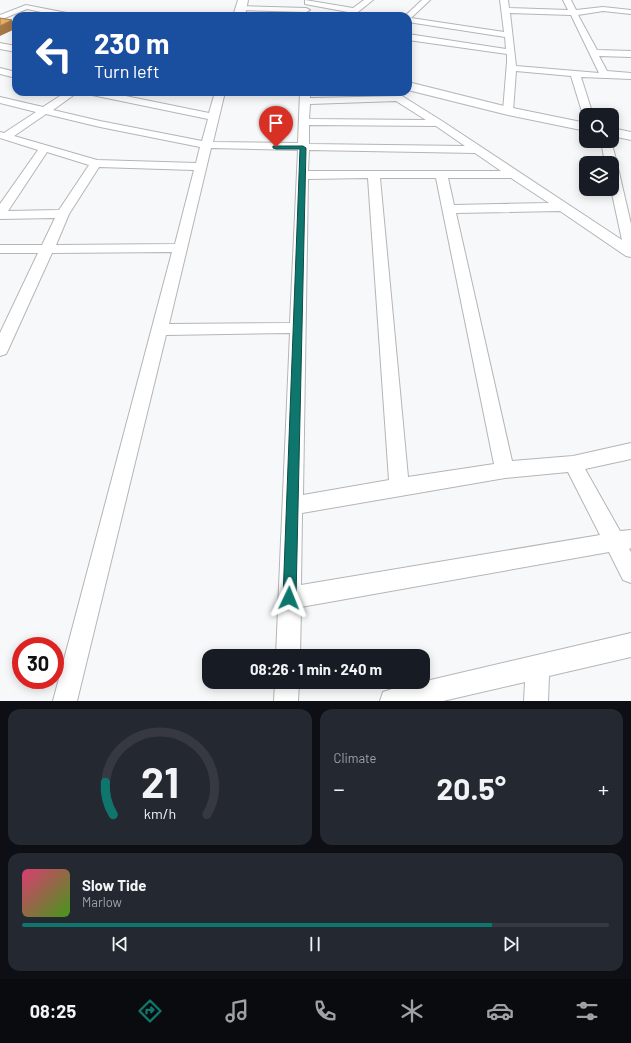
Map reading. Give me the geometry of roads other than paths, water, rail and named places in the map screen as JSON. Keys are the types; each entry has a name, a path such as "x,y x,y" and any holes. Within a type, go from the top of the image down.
{"street":[{"path":"18,12 42,0"},
{"path":"353,12 369,0"},
{"path":"412,13 426,0"},
{"path":"504,0 512,68 508,111"},
{"path":"567,0 604,74"},
{"path":"26,7 52,12"},
{"path":"240,8 306,7 356,10"},
{"path":"506,10 573,13 603,10 631,12"},
{"path":"2,22 12,16"},
{"path":"412,21 509,35"},
{"path":"412,38 511,52"},
{"path":"0,46 12,48"},
{"path":"593,53 631,54"},
{"path":"512,68 605,76 604,74 628,69"},
{"path":"0,71 12,74"},
{"path":"575,74 586,108"},
{"path":"412,87 508,111 579,126"},
{"path":"2,136 67,96"},
{"path":"111,96 213,117"},
{"path":"64,701 219,96"},
{"path":"288,649 305,96"},
{"path":"401,96 438,123 631,253"},
{"path":"0,100 100,124 206,145 303,148 478,150"},
{"path":"304,122 438,123"},
{"path":"619,133 631,136"},
{"path":"2,136 45,147 96,163 201,167"},
{"path":"0,214 45,147"},
{"path":"0,350 63,214 96,163"},
{"path":"441,174 506,470"},
{"path":"302,175 513,174"},
{"path":"374,175 399,487"},
{"path":"618,196 631,253"},
{"path":"448,209 562,207"},
{"path":"0,214 63,214"},
{"path":"0,249 180,248"},
{"path":"159,330 298,328"},
{"path":"292,506 506,470 574,464 631,451"},
{"path":"574,464 623,541 631,573"},
{"path":"289,598 623,541"},
{"path":"392,701 631,645"},
{"path":"536,701 538,667"},
{"path":"286,701 287,689"}]}
